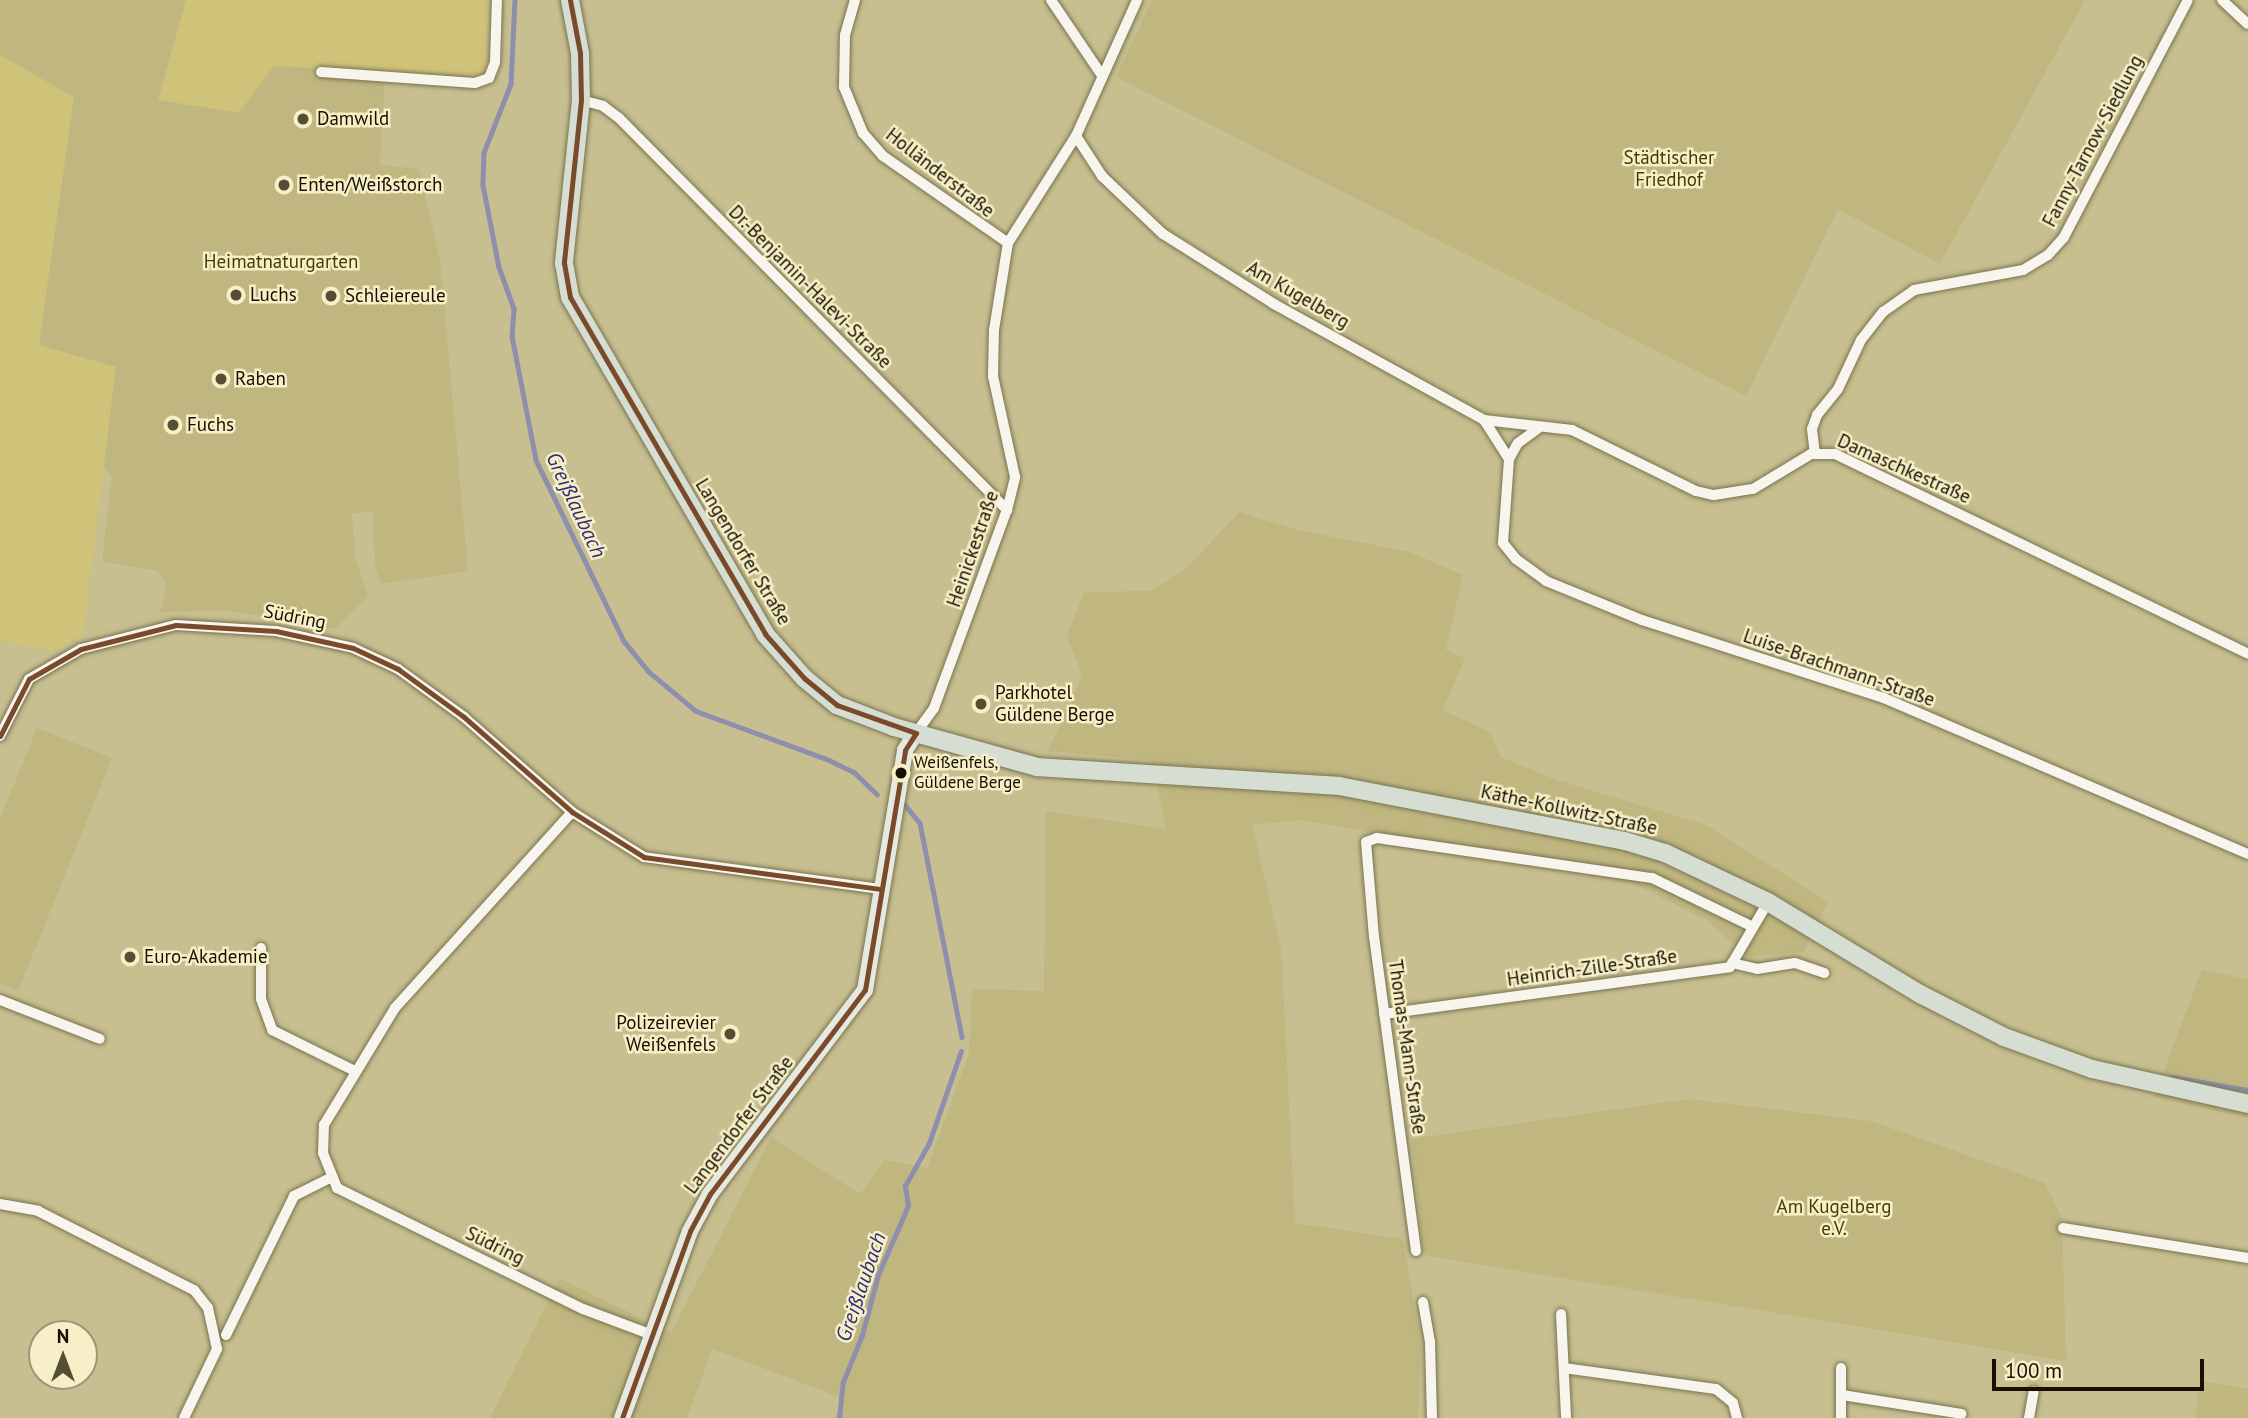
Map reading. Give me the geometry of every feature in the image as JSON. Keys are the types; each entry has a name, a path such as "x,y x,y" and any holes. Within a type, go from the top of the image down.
{"main road":[{"name":"Langendorfer Straße","path":"570,0 580,53 581,100 564,263 570,297 765,634 804,678 837,705 916,733"},
{"name":"Käthe-Kollwitz-Straße","path":"916,733 1037,767 1339,786 1625,841 1665,853 1768,902 1920,994 2004,1037 2092,1069 2248,1104"}],"street":[{"path":"321,72 475,83 489,78 495,62 497,0"},
{"name":"Holländerstraße","path":"855,0 845,35 844,87 863,133 883,156 1008,243"},
{"path":"1051,0 1101,74"},
{"name":"Heinickestraße","path":"916,733 934,708 1007,510 1015,477 993,376 994,330 1008,243 1076,136 1101,74 1137,0"},
{"name":"Fanny-Tarnow-Siedlung","path":"1815,454 1812,429 1817,415 1838,389 1861,340 1882,312 1914,290 2023,270 2048,255 2064,237 2188,0"},
{"path":"2222,0 2248,24"},
{"name":"Dr.-Benjamin-Halevi-Straße","path":"581,100 603,106 619,118 1007,510"},
{"name":"Am Kugelberg","path":"1076,136 1102,176 1163,234 1274,304 1484,420 1539,428"},
{"path":"1484,420 1509,459 1518,443 1539,428"},
{"name":"Damaschkestraße","path":"1539,428 1572,430 1696,491 1714,495 1753,489 1815,454 1835,454 2248,654"},
{"name":"Luise-Brachmann-Straße","path":"1509,459 1503,542 1516,559 1546,581 1642,620 1884,698 2248,853"},
{"name":"Südring","path":"0,736 29,679 81,649 153,629 242,625 319,639 398,669 464,717 572,812 643,857 881,889"},
{"name":"Langendorfer Straße","path":"622,1418 652,1335 710,1194 865,990 905,750 916,733"},
{"path":"226,1335 294,1196 330,1178 323,1153 324,1125 395,1008 572,812"},
{"name":"Thomas-Mann-Straße","path":"1416,1251 1384,1014 1366,842 1377,838 1652,878 1753,927"},
{"path":"1768,902 1732,963 1757,969 1795,963 1824,973"},
{"path":"261,948 261,999 272,1030 355,1070"},
{"name":"Heinrich-Zille-Straße","path":"1384,1014 1730,967 1732,963"},
{"path":"0,1000 100,1039"},
{"name":"Südring","path":"330,1178 337,1188 583,1309 652,1335"},
{"path":"0,1204 38,1211 194,1290 208,1308 217,1349 184,1418"},
{"path":"2063,1228 2248,1258"},
{"path":"1423,1301 1430,1342 1432,1418"},
{"path":"1562,1314 1566,1418"},
{"path":"1841,1367 1841,1418"},
{"path":"1564,1368 1716,1389 1733,1402 1737,1418"},
{"path":"2029,1418 2034,1391"},
{"path":"1842,1395 1962,1414"}],"shaded area":[{"path":"186,0 489,0 485,67 477,76 385,72 239,113 158,100"},
{"path":"0,55 74,97 39,345 116,367 83,636 53,651 0,641"}],"green space":[{"name":"Heimatnaturgarten","path":"0,0 186,0 158,100 239,113 274,66 385,72 380,165 419,169 440,260 468,571 381,584 375,565 373,512 352,513 355,558 368,596 335,629 224,610 160,612 167,586 158,571 102,561 112,477 104,466 116,367 39,345 74,97 0,55"},
{"name":"Städtischer Friedhof","path":"1152,0 2085,0 1940,264 1838,209 1746,396 1116,77"},
{"path":"1239,512 1297,530 1410,552 1463,575 1446,650 1465,658 1443,710 1491,733 1500,757 1557,780 1706,825 1828,902 1804,952 1748,957 1708,921 1644,888 1579,866 1298,820 1252,825 1281,947 1295,1223 1403,1239 1421,1346 1418,1418 835,1418 842,1398 712,1349 687,1418 490,1418 559,1278 671,1333 771,1137 860,1194 885,1160 927,1168 969,1054 972,989 1044,991 1046,811 1166,829 1151,760 1048,751 1082,675 1067,636 1084,592 1150,591 1186,569"},
{"path":"37,728 112,758 18,991 0,984 0,819"},
{"path":"2202,969 2248,980 2248,1118 2154,1097"},
{"name":"Am Kugelberg e.V.","path":"1688,1099 1871,1121 2045,1183 2062,1218 2066,1361 1424,1255 1411,1139"},
{"path":"2200,1381 2248,1389 2248,1418 2195,1418"}],"waterway":[{"name":"Greißlaubach","path":"515,0 511,84 484,153 483,185 499,267 514,309 512,336 536,460 624,641 648,671 696,711 829,760 854,772 877,794"},
{"name":"Greißlaubach","path":"905,805 920,823 962,1037"},
{"name":"Greißlaubach","path":"839,1418 843,1382 862,1335 878,1275 908,1206 905,1186 929,1143 961,1051"},
{"path":"2173,1077 2248,1090"}],"transit line":[{"path":"570,0 580,53 581,100 564,263 570,297 765,634 804,678 837,705 916,733"},
{"path":"0,736 29,679 81,649 176,625 276,631 353,648 398,669 464,717 572,812 644,857 881,889"},
{"path":"622,1418 690,1231 710,1194 865,990 905,750 916,733"}],"place":[{"name":"Damwild","path":"303,119"},
{"name":"Enten/Weißstorch","path":"284,185"},
{"name":"Luchs","path":"236,295"},
{"name":"Schleiereule","path":"331,296"},
{"name":"Raben","path":"221,379"},
{"name":"Fuchs","path":"173,425"},
{"name":"Parkhotel Güldene Berge","path":"981,704"},
{"name":"Weißenfels, Güldene Berge","path":"901,773"},
{"name":"Euro-Akademie","path":"130,957"},
{"name":"Polizeirevier Weißenfels","path":"730,1034"}]}
